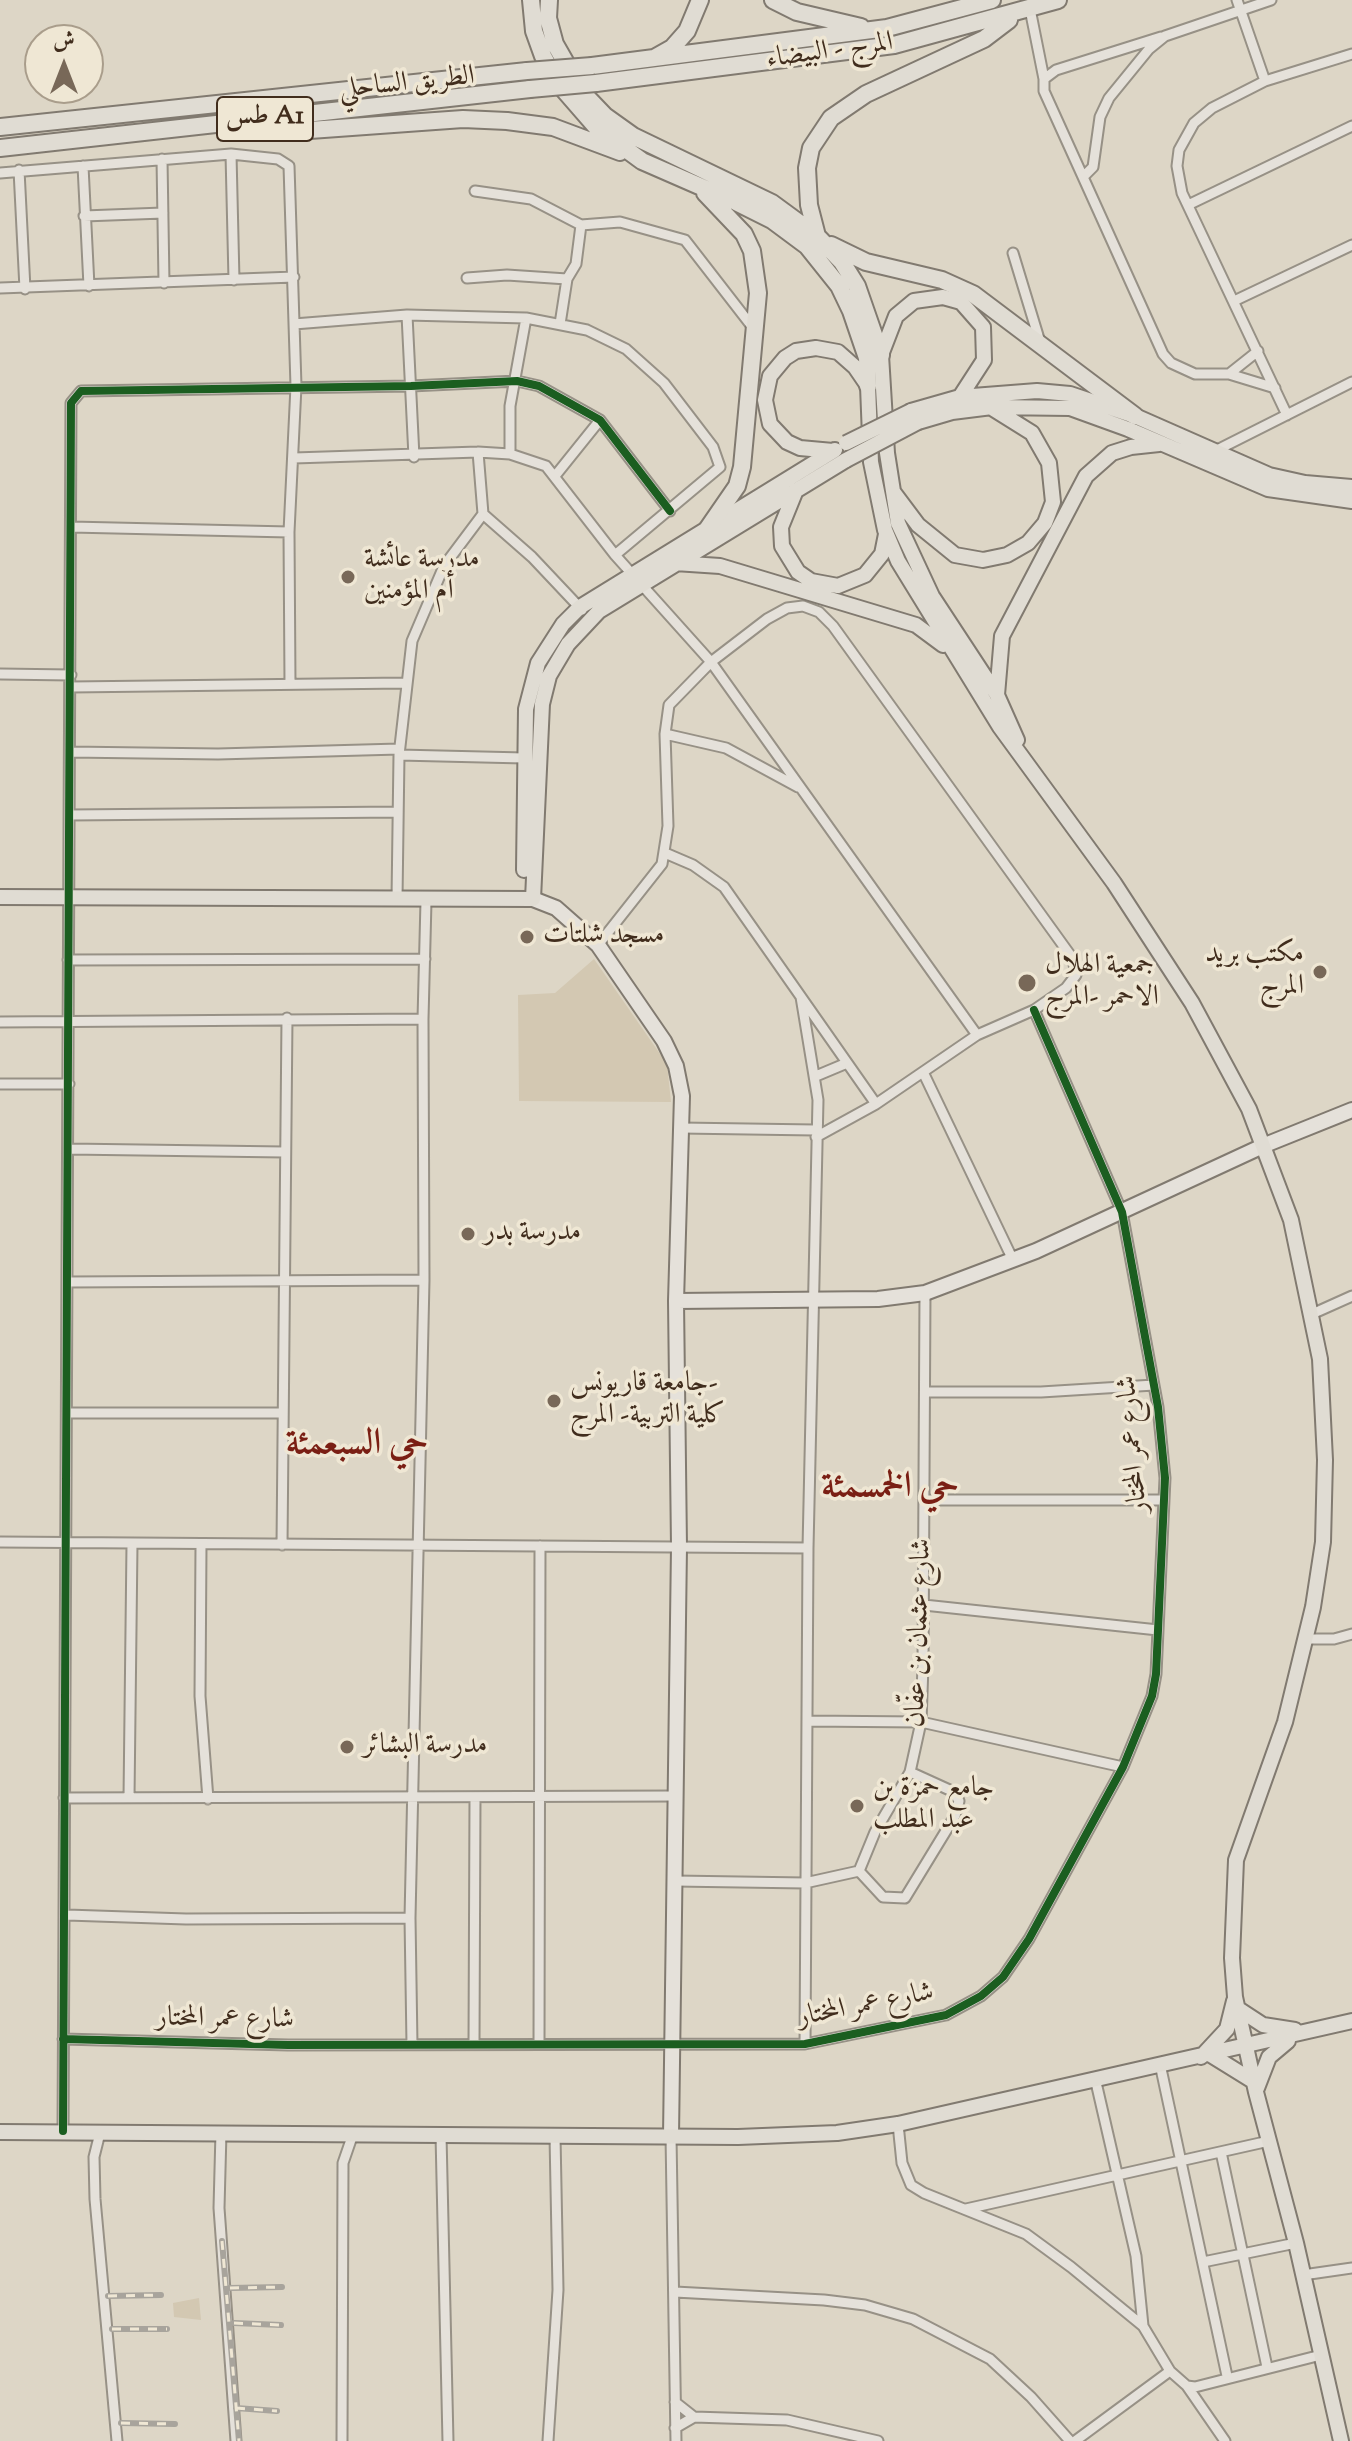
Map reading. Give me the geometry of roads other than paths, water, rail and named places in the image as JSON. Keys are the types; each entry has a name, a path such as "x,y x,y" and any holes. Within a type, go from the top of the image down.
{"highway":[{"path":"531,0 534,31 557,82 597,128 642,161"},
{"path":"549,0 548,18 565,66 583,93 605,116 633,136 772,203 820,239 882,267 957,285 1040,343 1135,416"},
{"path":"651,59 672,48 687,31 700,0"},
{"path":"773,0 829,21 887,28"},
{"name":"المرج - البيضاء","path":"594,74 651,59 887,28 992,0"},
{"name":"المرج - البيضاء","path":"594,74 894,45 1058,0"},
{"path":"881,355 867,306 857,286 820,239 809,205 807,168 811,148 831,118 866,94 984,39 1024,11"},
{"name":"الطريق الساحلي","path":"0,127 527,71 594,74"},
{"name":"طس A1","path":"0,148 530,89 594,74"},
{"path":"179,128 296,131 463,119 553,127 692,182 772,220 814,254 839,286 856,322 867,358 868,386"},
{"path":"692,182 730,216 752,251 758,293 742,467 737,486 708,528"}],"main road":[{"path":"960,397 979,370 986,352 983,327 961,302 943,297 914,301 896,316 881,355 891,489 909,551 945,619 997,695 1023,755"},
{"path":"839,447 800,448 777,433 766,413 765,388 770,376 785,358 796,351 827,349 848,359 868,386 871,462 885,530 898,561 1000,727 1114,883 1192,1003 1265,1145 1291,1220 1312,1314 1321,1380 1325,1490 1319,1571 1285,1722 1236,1860 1232,1916 1236,2003 1341,2441"},
{"path":"528,900 524,758 531,683 548,646 584,613 708,528 839,447 960,397 1059,392 1135,416 1213,452 1286,479 1352,487"},
{"path":"891,489 918,525 955,555 983,560 1007,555 1028,543 1045,523 1053,502 1049,463 1032,433 992,407"},
{"path":"637,579 675,563 915,416 992,407 1070,408 1268,489 1319,499 1352,501"},
{"path":"997,695 1002,636 1086,476 1102,459 1121,449 1186,440"},
{"path":"797,489 781,527 782,546 798,572 811,581 838,586 865,575 882,554 885,530"},
{"path":"675,563 720,566 916,625 938,640 962,665"},
{"path":"528,900 542,704 549,676 584,613"},
{"path":"0,897 528,900"},
{"path":"1236,2003 1273,2029 1306,2033"},
{"path":"1206,2056 1227,2029 1236,2003"},
{"path":"0,2132 787,2137 898,2124 1352,2021"},
{"path":"1254,2086 1278,2046 1306,2033"},
{"path":"1206,2056 1254,2086"}],"street":[{"path":"1044,79 1056,70 1165,36 1238,5 1271,0"},
{"path":"1238,5 1265,81"},
{"path":"1024,11 1044,79 1044,91 1163,354 1180,369 1195,374 1229,374 1275,388"},
{"path":"1083,177 1093,167 1100,117 1109,98 1134,65 1165,36"},
{"path":"1287,415 1188,205 1178,181 1177,166 1186,134 1212,108 1265,81 1352,54"},
{"path":"1188,205 1352,126"},
{"path":"231,154 234,280"},
{"path":"0,173 231,154 278,159 289,166 296,386 289,532 290,684"},
{"path":"162,159 164,283"},
{"path":"83,166 89,286"},
{"path":"19,170 25,289"},
{"path":"475,191 531,199 581,225 620,222 685,240 756,332"},
{"path":"84,216 163,213"},
{"path":"560,324 567,279 576,264 581,225"},
{"path":"1234,301 1352,245"},
{"path":"1013,253 1040,343"},
{"path":"467,278 507,275 567,279"},
{"path":"0,288 294,277"},
{"path":"294,324 407,315 526,318 587,330 626,349 664,383 713,447 720,467 615,555"},
{"path":"407,315 414,457"},
{"path":"510,454 510,406 517,381 526,318"},
{"path":"1229,374 1258,351"},
{"path":"63,2131 67,1915 64,1798 71,403 81,391 411,386 517,381 539,386 600,420 670,511"},
{"path":"1213,452 1352,382"},
{"path":"555,476 600,420"},
{"path":"294,458 414,457 478,452 533,458 546,466 615,555 711,662 977,1035"},
{"path":"478,452 483,514 584,613"},
{"path":"397,899 399,752 404,683 412,641 444,566 483,514"},
{"path":"71,527 289,532"},
{"path":"598,945 650,884 665,853 665,734 669,705 711,662 787,608 803,606 819,612 833,626 1073,959 1076,975 1072,983 1034,1010 977,1035 876,1104 816,1134 681,1128"},
{"path":"0,674 71,675"},
{"path":"71,687 404,683"},
{"path":"665,734 726,748 803,790"},
{"path":"70,752 399,752 524,758"},
{"path":"70,815 398,812"},
{"path":"665,853 702,869 724,887 876,1104"},
{"path":"528,900 556,908 598,945 648,1015 676,1066 682,1096 676,1301 679,1547 671,2136 676,2441"},
{"path":"412,2045 410,1918 420,1546 426,901"},
{"path":"68,960 425,959"},
{"path":"801,997 816,1076 808,1548 805,2044"},
{"name":"شارع عمر المختار","path":"63,2039 412,2045 805,2044 946,2015 992,1988 1029,1939 1123,1767 1152,1696 1164,1500 1163,1441 1122,1212 1034,1010"},
{"path":"282,1545 287,1018"},
{"path":"0,1022 423,1019"},
{"path":"816,1076 847,1063"},
{"path":"923,1072 1013,1260"},
{"path":"0,1084 69,1084"},
{"path":"676,1301 813,1301 907,1297 925,1293 1013,1260 1265,1145 1352,1110"},
{"path":"69,1149 284,1152"},
{"path":"68,1282 424,1280"},
{"name":"شارع عثمان بن عفّان","path":"859,1871 875,1832 910,1772 921,1722 926,1500 925,1293"},
{"path":"1312,1314 1352,1296"},
{"path":"925,1392 1041,1392 1154,1385"},
{"path":"68,1413 283,1413"},
{"path":"926,1500 1164,1500"},
{"path":"0,1542 201,1546 808,1548"},
{"path":"129,1798 132,1544"},
{"path":"201,1546 200,1696 208,1799"},
{"path":"539,2044 537,1798 540,1546"},
{"path":"924,1605 1158,1630"},
{"path":"1305,1639 1334,1639 1352,1634"},
{"path":"807,1721 921,1722 1123,1767"},
{"path":"675,1881 805,1883 859,1871 883,1897 905,1898 955,1816 959,1801 954,1792 910,1772"},
{"path":"64,1798 676,1796"},
{"path":"474,2044 475,1798"},
{"path":"67,1915 186,1919 410,1918"},
{"path":"1160,2064 1227,2376"},
{"path":"1095,2078 1136,2256 1143,2326"},
{"path":"898,2124 902,2163 911,2185 1026,2234 1143,2326 1170,2371 1187,2386 1225,2441"},
{"path":"221,2132 219,2208 236,2441"},
{"path":"100,2133 94,2157 95,2199 117,2441"},
{"path":"342,2441 343,2163 353,2134"},
{"path":"441,2135 448,2441"},
{"path":"548,2441 558,2290 555,2136"},
{"path":"966,2209 1269,2141"},
{"path":"1221,2152 1267,2367"},
{"path":"1203,2262 1296,2243"},
{"path":"1303,2275 1352,2268"},
{"path":"675,2292 824,2300 865,2305 913,2319 990,2359 1072,2441 1170,2371"},
{"path":"1187,2386 1321,2355"},
{"path":"675,2402 694,2417"},
{"path":"675,2428 694,2417 787,2420 878,2441"}],"railway":[{"path":"222,2241 239,2441"},
{"path":"230,2288 282,2287"},
{"path":"108,2296 161,2295"},
{"path":"234,2323 281,2325"},
{"path":"112,2329 167,2329"},
{"path":"236,2408 277,2411"},
{"path":"121,2423 175,2424"}],"place":[{"name":"مدرسة عائشة أم المؤمنين","path":"348,577"},
{"name":"مسجد شلتات","path":"527,937"},
{"name":"مكتب بريد المرج","path":"1320,972"},
{"name":"جمعية الهلال الاحمر -المرج","path":"1027,983"},
{"name":"مدرسة بدر","path":"468,1234"},
{"name":"جامعة قاريونس- كلية التربية- المرج","path":"554,1401"},
{"name":"مدرسة البشائر","path":"347,1747"},
{"name":"جامع حمزة بن عبد المطلب","path":"857,1806"}],"district":[{"name":"حي السبعمئة","path":"357,1447"},
{"name":"حي الخمسمئة","path":"890,1490"}]}
